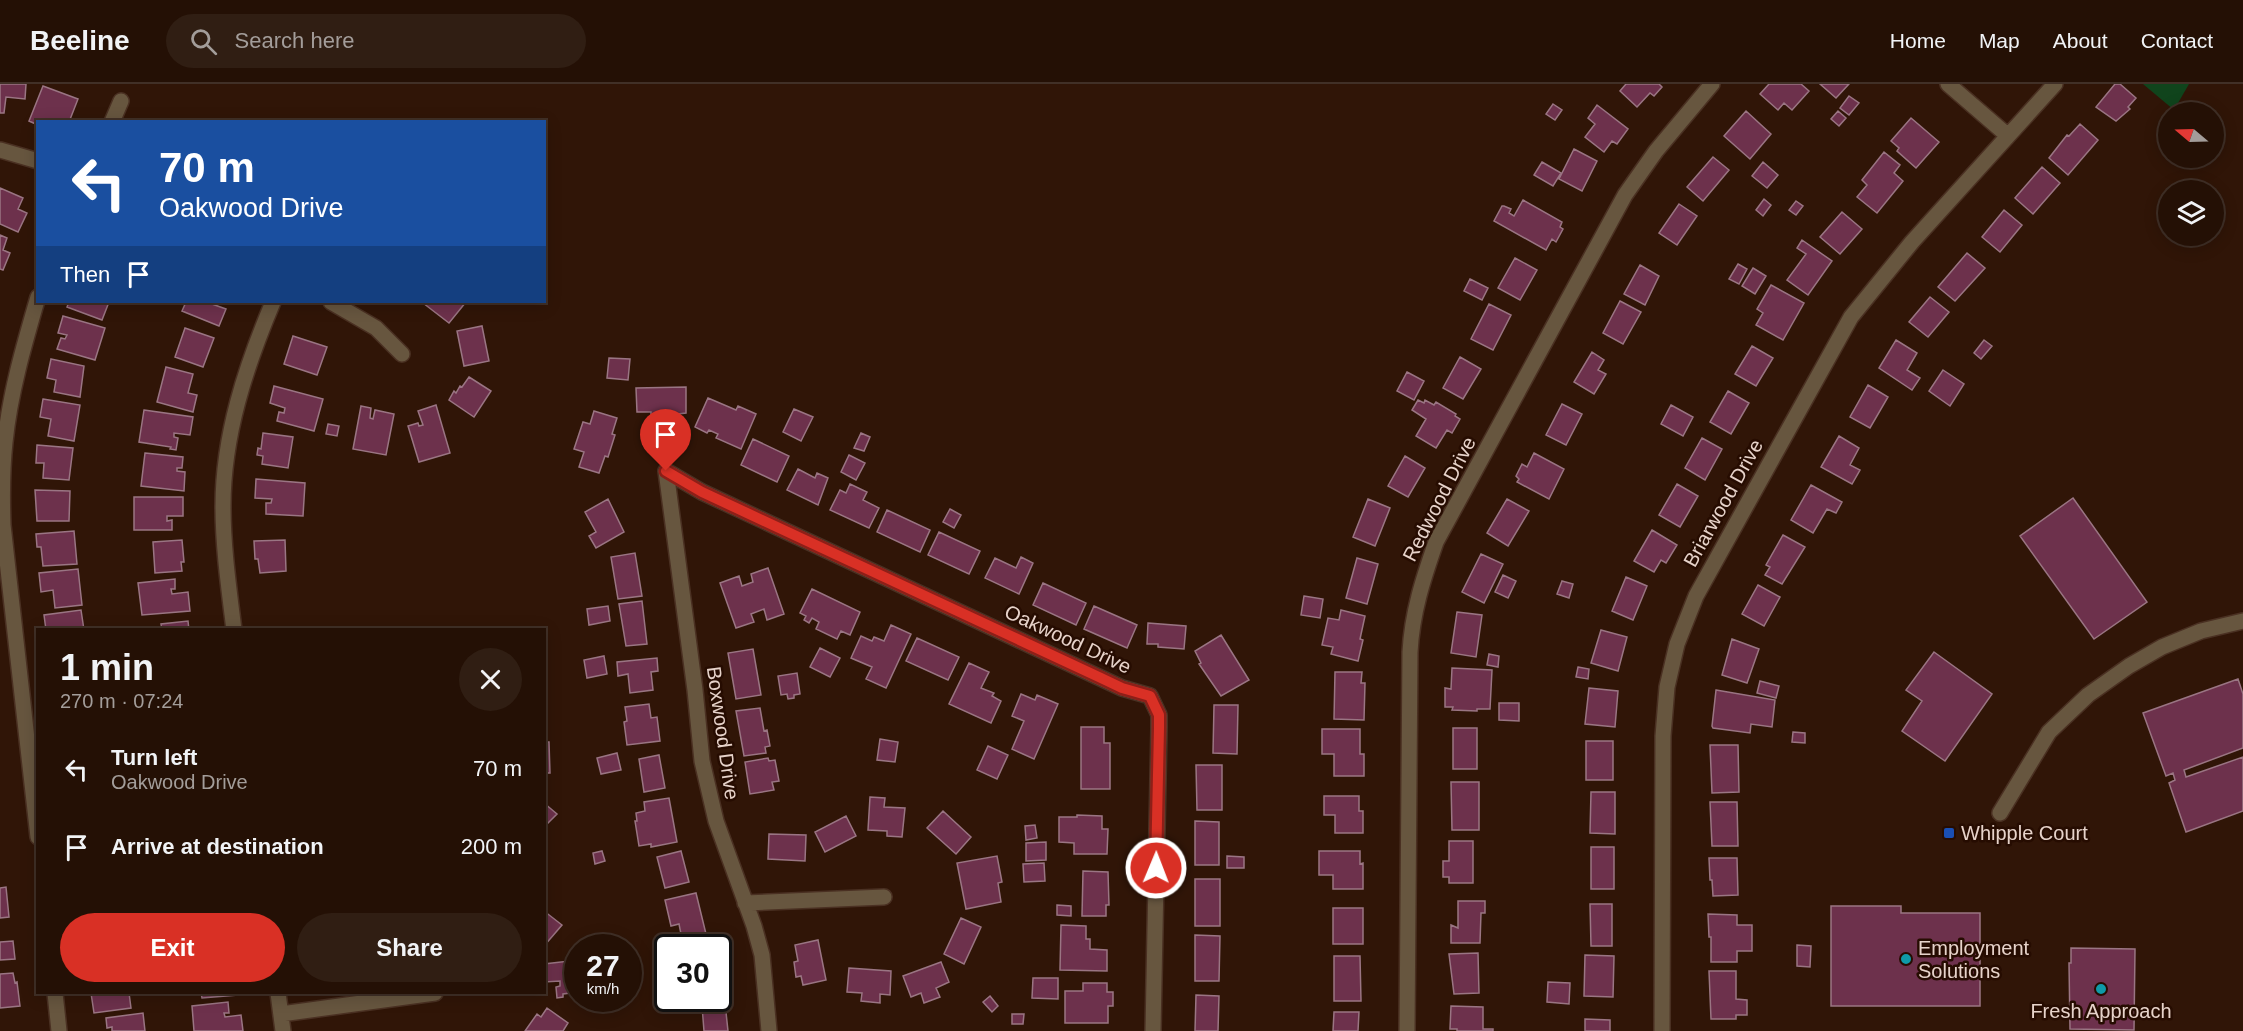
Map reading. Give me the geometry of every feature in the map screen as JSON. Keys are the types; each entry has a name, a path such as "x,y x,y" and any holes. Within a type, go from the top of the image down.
{"street":[{"name":"Redwood Drive","path":"1407,1031 1410,652 1411,626 1422,581 1436,542 1625,195 1656,151 1712,84"},
{"path":"1948,84 2007,135"},
{"name":"Briarwood Drive","path":"1662,1031 1663,736 1667,687 1677,644 1696,596 1851,317 1912,242 2055,84"},
{"path":"113,120 121,101"},
{"path":"0,150 36,160"},
{"path":"36,303 18,368 5,440 2,482 5,600 36,823"},
{"path":"234,628 226,562 223,505 225,473 235,412 244,378 273,303"},
{"path":"333,303 376,328 402,354"},
{"name":"Boxwood Drive","path":"666,471 702,761 716,821 762,954 769,1031"},
{"name":"Oakwood Drive","path":"666,471 702,492 1122,688 1150,696 1159,715 1153,1031"},
{"path":"2001,813 2049,732 2088,695 2129,666 2162,647 2201,631 2243,621"},
{"path":"745,903 884,897"},
{"path":"55,994 59,1031"},
{"path":"278,994 283,1031"},
{"path":"281,1014 428,994"}],"green space":[{"path":"2143,84 2189,84 2179,102 2164,102"}],"building":[{"path":"0,84 26,84 25,99 6,97 4,113 0,113"},
{"path":"1626,84 1659,84 1662,87 1654,96 1650,93 1637,107 1620,91"},
{"path":"1769,84 1801,84 1809,91 1792,110 1784,103 1778,110 1760,94"},
{"path":"1820,84 1849,84 1836,98"},
{"path":"2115,84 2120,84 2136,98 2128,107 2130,109 2116,121 2096,107"},
{"path":"43,86 78,99 70,120 36,120 36,124 29,121"},
{"path":"1849,96 1859,103 1849,115 1840,108"},
{"path":"1553,104 1562,110 1555,120 1546,114"},
{"path":"1597,105 1628,129 1617,144 1612,141 1604,152 1585,137 1595,124 1588,118"},
{"path":"1746,111 1771,134 1750,159 1724,136"},
{"path":"1838,111 1846,118 1839,126 1831,119"},
{"path":"1911,118 1939,142 1916,168 1897,151 1899,148 1891,141"},
{"path":"2080,124 2098,140 2068,175 2049,158 2067,135 2069,136"},
{"path":"1574,149 1597,161 1582,191 1559,179"},
{"path":"1884,152 1900,165 1894,173 1903,181 1877,213 1857,197 1867,185 1862,180"},
{"path":"1713,157 1729,170 1703,201 1687,187"},
{"path":"1542,162 1561,173 1553,186 1534,175"},
{"path":"1763,162 1778,175 1767,188 1752,176"},
{"path":"2042,167 2060,183 2033,214 2015,198"},
{"path":"0,188 23,198 18,209 27,213 18,232 0,224"},
{"path":"1764,199 1771,205 1763,216 1756,210"},
{"path":"1523,200 1562,222 1560,227 1563,229 1556,242 1552,239 1546,250 1494,221 1502,206 1511,209 1509,213 1514,216"},
{"path":"1796,201 1803,206 1796,215 1789,210"},
{"path":"1679,204 1697,216 1677,245 1659,233"},
{"path":"2004,210 2022,225 2000,252 1982,237"},
{"path":"1842,212 1862,229 1840,254 1820,237"},
{"path":"0,235 7,238 3,250 10,253 3,270 0,269"},
{"path":"1802,240 1832,261 1808,295 1787,280 1806,254 1797,248"},
{"path":"1967,253 1985,268 1955,301 1938,287"},
{"path":"1515,258 1537,270 1520,300 1498,288"},
{"path":"1738,264 1747,269 1739,284 1729,279"},
{"path":"1640,265 1659,276 1645,305 1624,294"},
{"path":"1753,268 1766,276 1755,294 1742,286"},
{"path":"1470,279 1488,288 1482,300 1464,291"},
{"path":"1771,285 1804,303 1783,340 1756,325 1763,313 1757,309"},
{"path":"1930,297 1949,312 1928,337 1909,322"},
{"path":"1620,301 1641,312 1623,344 1603,333"},
{"path":"69,303 109,303 102,320 67,307"},
{"path":"186,303 212,303 226,309 219,326 182,311"},
{"path":"423,303 465,303 449,323"},
{"path":"1489,304 1511,315 1493,350 1471,339"},
{"path":"63,316 105,328 95,360 57,349 61,338 65,339 67,335 58,333"},
{"path":"482,326 489,361 464,366 457,331"},
{"path":"185,328 214,338 203,367 175,357"},
{"path":"293,336 327,347 317,375 284,364"},
{"path":"1896,340 1917,353 1907,370 1920,378 1912,390 1879,368"},
{"path":"1984,340 1992,346 1981,359 1974,353"},
{"path":"1752,346 1773,358 1756,386 1735,374"},
{"path":"1592,352 1604,360 1598,370 1606,374 1594,394 1574,382"},
{"path":"1460,357 1481,369 1463,399 1443,388"},
{"path":"609,358 630,359 628,380 607,378"},
{"path":"51,359 84,366 80,397 54,392 56,380 47,378"},
{"path":"166,367 193,374 188,393 197,395 193,412 157,402"},
{"path":"1943,370 1964,384 1950,406 1929,391"},
{"path":"1407,372 1424,381 1414,400 1397,391"},
{"path":"469,377 491,391 474,417 449,400 454,391 456,393"},
{"path":"1868,385 1888,397 1870,428 1850,417"},
{"path":"274,386 323,399 314,431 277,421 279,412 284,413 285,408 270,403"},
{"path":"686,387 686,413 651,417 651,412 637,412 636,388"},
{"path":"1728,391 1749,403 1731,434 1710,422"},
{"path":"708,398 736,410 738,406 756,414 741,449 716,438 718,434 709,430 707,433 695,427"},
{"path":"43,399 80,405 74,441 48,436 51,419 40,417"},
{"path":"1418,400 1424,403 1425,400 1434,405 1436,402 1460,419 1452,433 1447,430 1436,448 1416,436 1426,419 1412,410"},
{"path":"1562,404 1582,414 1566,445 1546,435"},
{"path":"436,405 450,453 419,462 408,426 418,423 419,426 423,425 418,411"},
{"path":"1671,405 1693,417 1683,436 1661,424"},
{"path":"361,406 371,408 370,418 373,419 375,410 394,414 386,455 353,449"},
{"path":"794,409 813,417 801,441 783,432"},
{"path":"144,410 193,417 190,435 174,433 174,437 178,438 176,450 170,449 171,447 139,442"},
{"path":"594,411 617,418 612,434 615,435 608,457 605,456 599,473 579,467 584,452 574,449 583,422 590,424"},
{"path":"328,424 339,426 337,436 326,434"},
{"path":"263,433 293,437 288,468 262,464 263,456 257,455 258,448 261,449"},
{"path":"861,433 870,437 864,451 854,448"},
{"path":"1839,436 1859,448 1850,465 1860,470 1852,484 1821,467"},
{"path":"1702,438 1722,449 1705,480 1685,468"},
{"path":"753,439 789,456 777,482 741,465"},
{"path":"37,445 73,448 69,480 43,478 44,463 36,463"},
{"path":"145,453 183,457 182,468 177,468 177,471 185,472 184,491 141,486"},
{"path":"1534,453 1564,469 1549,499 1517,482 1519,479 1516,476 1522,464 1527,467"},
{"path":"849,455 865,463 856,480 841,472"},
{"path":"1405,456 1425,468 1408,497 1388,486"},
{"path":"798,469 815,478 817,473 828,478 818,505 787,490"},
{"path":"256,479 305,483 303,516 266,514 266,503 271,503 272,499 255,498"},
{"path":"850,484 867,492 863,500 879,508 869,528 830,510 840,490 846,493"},
{"path":"1677,484 1698,496 1680,527 1659,515"},
{"path":"1811,485 1842,502 1836,513 1827,509 1813,533 1791,520"},
{"path":"35,490 70,491 69,521 37,521"},
{"path":"134,497 183,497 183,516 167,516 167,521 172,520 172,530 134,530"},
{"path":"2073,498 2147,602 2094,639 2020,536"},
{"path":"608,499 624,532 596,548 589,536 596,532 585,512"},
{"path":"1368,499 1390,508 1375,546 1353,537"},
{"path":"1507,499 1529,511 1508,546 1487,533"},
{"path":"950,509 961,515 954,528 943,522"},
{"path":"887,510 930,530 920,552 877,532"},
{"path":"1652,530 1677,545 1666,563 1661,560 1654,572 1634,561"},
{"path":"74,531 77,564 43,566 41,547 37,547 36,534"},
{"path":"939,532 980,551 969,574 928,555"},
{"path":"1783,535 1805,547 1782,584 1765,575 1770,567 1766,565"},
{"path":"182,540 184,562 181,562 182,571 155,573 153,542"},
{"path":"285,540 286,571 260,573 258,559 255,559 254,541"},
{"path":"635,553 642,596 618,599 611,557"},
{"path":"1481,554 1503,564 1484,603 1462,592"},
{"path":"1021,557 1033,563 1019,594 985,578 995,558 1016,568"},
{"path":"1357,558 1378,564 1367,604 1346,598"},
{"path":"768,568 784,614 767,620 764,609 751,614 754,622 736,628 720,583 739,576 742,586 753,582 751,574"},
{"path":"78,569 82,605 55,608 53,590 41,592 39,573"},
{"path":"1503,575 1516,581 1508,598 1495,592"},
{"path":"1626,577 1647,586 1633,620 1612,611"},
{"path":"175,579 175,589 171,589 172,594 188,592 190,611 142,615 138,583"},
{"path":"1562,581 1573,584 1569,598 1557,594"},
{"path":"1043,583 1086,603 1076,625 1033,605"},
{"path":"1758,585 1780,597 1764,626 1742,614"},
{"path":"812,589 860,612 850,635 841,631 837,639 816,629 819,622 812,618 809,623 804,620 806,616 800,613"},
{"path":"1304,596 1323,599 1320,618 1301,615"},
{"path":"642,601 647,644 626,646 619,604"},
{"path":"608,606 610,621 589,625 587,609"},
{"path":"1094,606 1137,625 1127,648 1084,629"},
{"path":"81,610 84,628 46,628 44,615"},
{"path":"1341,610 1365,616 1358,661 1331,654 1333,647 1322,645 1328,618 1339,620"},
{"path":"1457,612 1482,615 1476,657 1451,653"},
{"path":"188,621 189,628 162,628 161,624"},
{"path":"1148,623 1186,626 1184,649 1147,644"},
{"path":"891,625 911,634 886,688 866,679 872,667 851,658 861,636 872,641 874,637 884,641"},
{"path":"1601,630 1627,637 1618,671 1591,663"},
{"path":"1221,635 1249,680 1221,696 1199,664 1201,663 1195,651"},
{"path":"917,638 959,657 948,680 906,661"},
{"path":"1732,639 1759,649 1747,683 1722,675"},
{"path":"820,648 840,658 830,677 810,667"},
{"path":"753,649 761,695 736,699 728,653"},
{"path":"1934,652 1992,694 1945,761 1902,731 1922,701 1906,690"},
{"path":"1489,654 1499,656 1498,667 1487,665"},
{"path":"604,656 607,674 587,678 584,660"},
{"path":"657,658 658,671 651,672 653,690 630,693 628,674 618,676 617,662"},
{"path":"969,663 989,672 981,688 994,693 992,696 1001,701 991,723 949,704"},
{"path":"1578,667 1589,669 1588,679 1576,677"},
{"path":"1452,668 1492,670 1490,709 1452,710 1453,707 1445,707 1445,688 1451,689"},
{"path":"1335,672 1362,672 1361,683 1365,683 1364,720 1334,719"},
{"path":"797,673 800,694 788,699 787,694 781,695 778,676"},
{"path":"2238,679 2243,694 2243,748 2184,770 2186,777 2243,757 2243,811 2186,832 2169,783 2175,780 2173,773 2166,776 2143,713"},
{"path":"1760,681 1779,686 1776,698 1757,693"},
{"path":"1589,688 1618,691 1615,727 1585,724"},
{"path":"1716,690 1775,700 1772,727 1751,724 1750,733 1713,728"},
{"path":"1021,694 1035,700 1037,695 1058,704 1034,759 1012,749 1024,721 1012,716"},
{"path":"1499,703 1519,703 1519,721 1499,720"},
{"path":"649,704 651,718 657,717 660,741 627,745 625,707"},
{"path":"1214,705 1238,705 1237,754 1213,753"},
{"path":"760,708 764,731 767,730 770,746 765,747 766,753 744,756 736,711"},
{"path":"1081,727 1104,727 1104,743 1110,743 1110,789 1081,789"},
{"path":"1453,728 1477,728 1477,769 1453,769"},
{"path":"1322,729 1360,729 1360,754 1364,754 1364,776 1334,776 1334,754 1322,754"},
{"path":"1793,732 1805,733 1805,743 1792,742"},
{"path":"880,739 898,742 895,762 877,760"},
{"path":"1586,741 1613,741 1613,780 1586,780"},
{"path":"546,742 549,742 550,773 546,773"},
{"path":"1710,745 1738,745 1739,792 1712,793"},
{"path":"988,746 1008,755 997,779 977,770"},
{"path":"617,753 621,770 601,774 597,758"},
{"path":"659,755 665,788 644,792 639,759"},
{"path":"768,758 769,761 775,760 779,781 772,782 774,790 750,794 745,762"},
{"path":"1196,765 1222,765 1222,810 1197,810"},
{"path":"1451,782 1479,782 1479,830 1452,830"},
{"path":"1591,792 1615,792 1615,834 1590,833"},
{"path":"1324,796 1359,796 1359,811 1363,811 1363,833 1335,833 1335,815 1324,815"},
{"path":"870,797 885,798 884,807 905,808 902,837 887,836 887,831 868,830"},
{"path":"669,798 677,842 651,847 651,844 639,846 636,813 645,811 644,802"},
{"path":"1710,802 1737,802 1738,846 1712,846"},
{"path":"546,805 557,814 546,825"},
{"path":"943,811 971,837 956,854 927,828"},
{"path":"1077,815 1102,816 1102,829 1108,829 1107,854 1074,854 1074,843 1059,842 1059,817 1077,817"},
{"path":"846,816 856,836 825,852 815,832"},
{"path":"1195,821 1219,822 1219,865 1195,865"},
{"path":"1035,825 1037,838 1026,840 1025,826"},
{"path":"769,834 806,835 805,861 768,859"},
{"path":"1449,841 1473,841 1473,883 1449,883 1449,877 1443,877 1443,861 1449,861"},
{"path":"1046,842 1046,860 1026,861 1026,843"},
{"path":"1591,847 1614,847 1614,889 1591,889"},
{"path":"602,851 605,861 595,864 593,853"},
{"path":"681,851 689,882 665,888 657,857"},
{"path":"1319,851 1360,851 1360,864 1363,863 1363,889 1333,889 1333,875 1319,875"},
{"path":"997,856 1002,882 998,883 1001,902 966,909 957,863"},
{"path":"1227,856 1244,857 1244,868 1227,868"},
{"path":"1709,858 1737,858 1738,895 1713,896"},
{"path":"1044,863 1045,881 1024,882 1023,864"},
{"path":"1083,871 1108,872 1109,905 1106,905 1106,916 1082,916"},
{"path":"1195,879 1220,879 1220,926 1195,926"},
{"path":"6,887 9,917 0,918 0,888"},
{"path":"696,893 706,934 681,934 679,924 671,926 665,900"},
{"path":"1458,901 1485,901 1485,913 1481,913 1480,943 1451,943 1451,925 1458,928"},
{"path":"1590,904 1612,904 1612,946 1591,946"},
{"path":"1057,905 1071,906 1071,916 1057,915"},
{"name":"Employment Solutions","path":"1831,906 1901,906 1901,913 1980,913 1980,1006 1831,1006"},
{"path":"1333,908 1363,908 1363,944 1333,944"},
{"path":"546,913 562,925 546,944"},
{"path":"1708,914 1737,915 1737,925 1752,925 1752,951 1737,951 1737,962 1711,962"},
{"path":"961,918 981,927 964,964 944,954"},
{"path":"1061,925 1086,926 1086,939 1090,939 1090,949 1107,950 1107,971 1060,970"},
{"path":"1195,935 1220,936 1219,981 1195,981"},
{"path":"818,940 826,980 803,985 801,976 796,977 794,962 798,961 795,945"},
{"path":"13,941 15,959 0,960 0,942"},
{"path":"1797,945 1811,946 1810,967 1797,966"},
{"name":"Fresh Approach","path":"2071,948 2135,949 2134,1030 2070,1029 2069,963 2071,963"},
{"path":"1478,953 1479,993 1454,994 1449,954"},
{"path":"1585,955 1614,956 1613,997 1584,996"},
{"path":"1334,956 1360,956 1361,1001 1334,1001"},
{"path":"564,962 563,997 557,998 556,987 560,986 560,981 546,982 546,964"},
{"path":"941,962 949,982 936,988 940,997 924,1003 921,993 911,997 903,976"},
{"path":"849,968 891,971 890,995 880,994 880,1003 861,1001 862,993 847,992"},
{"path":"1709,971 1736,971 1736,999 1747,1000 1747,1015 1736,1015 1736,1019 1711,1019"},
{"path":"13,973 15,983 17,982 20,1006 0,1008 0,974"},
{"path":"1033,978 1058,978 1058,999 1032,998"},
{"path":"1548,982 1570,983 1569,1004 1547,1002"},
{"path":"1083,983 1107,983 1107,992 1113,992 1113,1006 1108,1006 1108,1023 1065,1023 1065,991 1083,991"},
{"path":"91,994 129,994 131,1008 94,1013"},
{"path":"201,994 238,994 238,995 202,998"},
{"path":"1196,995 1219,996 1218,1031 1195,1031"},
{"path":"990,996 998,1006 992,1012 983,1002"},
{"path":"228,1002 229,1013 224,1013 225,1017 241,1015 243,1031 194,1031 192,1006"},
{"path":"1451,1006 1483,1007 1483,1029 1493,1029 1493,1031 1450,1029"},
{"path":"547,1008 568,1023 563,1031 525,1031 537,1014 541,1017"},
{"path":"702,1012 726,1012 728,1031 704,1031"},
{"path":"1334,1012 1359,1012 1358,1031 1333,1031"},
{"path":"143,1013 145,1031 112,1031 112,1027 107,1028 106,1018"},
{"path":"1012,1014 1024,1014 1023,1024 1012,1024"},
{"path":"1585,1019 1610,1020 1610,1031 1585,1031"}],"place":[{"name":"Whipple Court","path":"1949,833"},
{"name":"Employment Solutions","path":"1906,959"},
{"name":"Fresh Approach","path":"2101,989"}],"route":[{"path":"666,471 702,492 1122,688 1150,696 1159,715 1156,868"}]}
